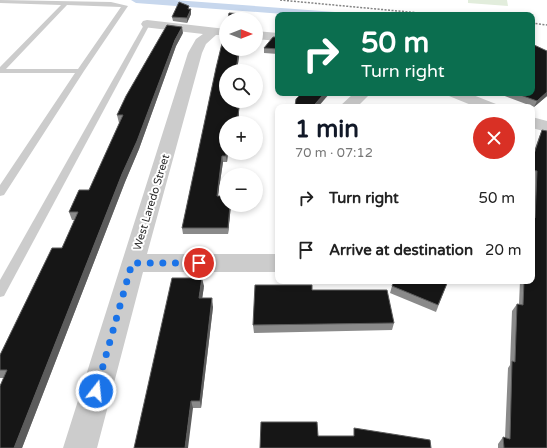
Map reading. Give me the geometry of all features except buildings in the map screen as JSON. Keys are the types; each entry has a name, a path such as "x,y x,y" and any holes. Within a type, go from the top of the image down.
{"street":[{"path":"147,24 219,32"},
{"name":"West Laredo Street","path":"80,448 132,263 195,53 201,42 219,32"},
{"path":"263,36 275,37"},
{"path":"350,104 359,96"},
{"path":"462,96 482,104"},
{"path":"535,123 547,127"},
{"path":"132,263 275,263"}],"lane":[{"path":"0,1 111,4 126,6 80,71 0,192"},
{"path":"0,71 66,3"},
{"path":"0,292 147,24"},
{"path":"0,71 80,71"}],"green space":[{"path":"468,0 507,0 508,6 468,3"}],"waterway":[{"path":"136,0 295,12"}],"railway":[{"path":"280,0 409,12"},
{"path":"535,23 547,25"}],"route":[{"path":"96,391 132,263 199,263"}]}
